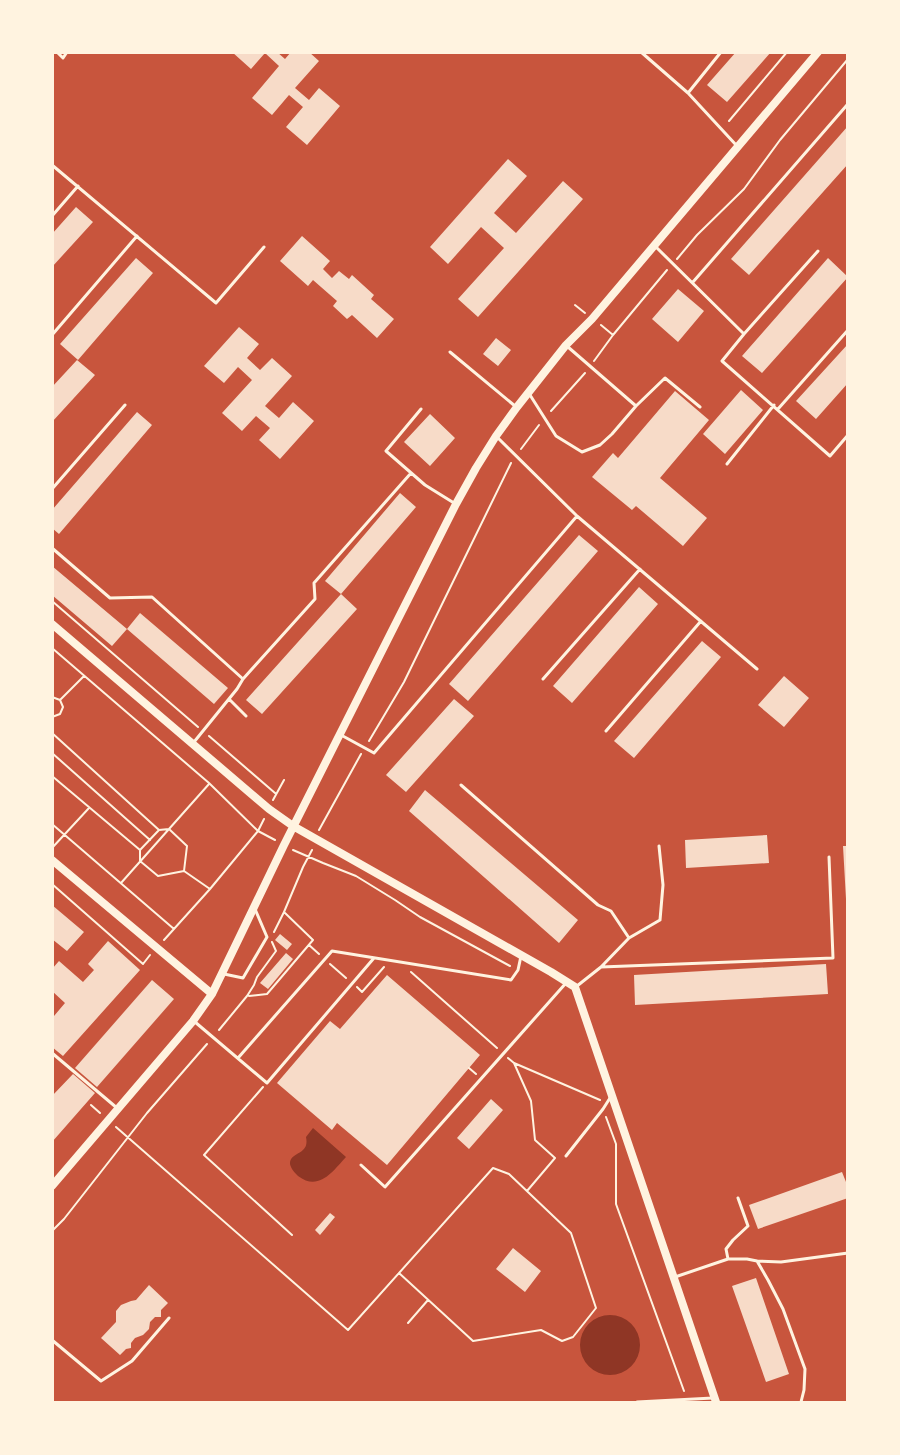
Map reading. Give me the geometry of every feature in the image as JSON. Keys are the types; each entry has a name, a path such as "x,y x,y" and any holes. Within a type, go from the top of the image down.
{"street":[{"path":"52,1186 194,1021 212,994 284,845 456,504 496,436 566,345 592,319 818,52"},
{"path":"52,624 269,809 294,826 575,987 716,1400"},
{"path":"52,860 212,994"}],"lane":[{"path":"57,52 63,58 67,52"},
{"path":"641,52 688,93 738,147"},
{"path":"688,93 721,52"},
{"path":"693,282 848,105"},
{"path":"52,165 216,303 264,248"},
{"path":"52,216 78,186"},
{"path":"52,335 137,236"},
{"path":"655,245 744,334"},
{"path":"819,251 722,361 830,456 848,435"},
{"path":"778,409 848,330"},
{"path":"566,345 636,406"},
{"path":"450,352 517,407"},
{"path":"528,393 556,436 582,452 600,445 665,378 700,407"},
{"path":"52,489 125,405"},
{"path":"727,464 774,405"},
{"path":"421,409 386,451 425,485 456,504"},
{"path":"496,436 577,516 757,669"},
{"path":"192,743 243,679 315,599 314,583 411,473"},
{"path":"340,734 374,753 577,516"},
{"path":"52,548 110,598 152,597 243,679"},
{"path":"543,679 640,569"},
{"path":"606,731 701,621"},
{"path":"229,699 246,716"},
{"path":"460,785 598,905 611,910 629,938"},
{"path":"575,987 601,968 629,938 660,920 663,885 659,846"},
{"path":"601,968 833,958 829,857"},
{"path":"222,973 243,978 267,937 254,908"},
{"path":"238,1058 332,951 511,980 518,970 521,955"},
{"path":"194,1021 267,1083 374,958"},
{"path":"361,1165 385,1187 567,982"},
{"path":"52,1053 118,1110"},
{"path":"566,1156 612,1094"},
{"path":"728,1259 726,1249 748,1226 738,1198"},
{"path":"675,1277 728,1259 781,1262 848,1253"},
{"path":"757,1261 783,1309 805,1369 801,1402"},
{"path":"52,1340 101,1381 132,1361 169,1318"},
{"path":"637,1402 716,1400"}],"path":[{"path":"729,121 787,52"},
{"path":"52,601 275,793"},
{"path":"52,648 209,783 258,831 315,860 356,876 420,917 518,970"},
{"path":"60,700 84,676"},
{"path":"52,697 60,700 63,707 60,714 52,717"},
{"path":"52,733 159,830"},
{"path":"52,753 150,840"},
{"path":"52,776 140,850"},
{"path":"52,884 143,964 258,831 275,793 284,780"},
{"path":"121,883 209,783"},
{"path":"52,849 89,808"},
{"path":"52,824 174,929"},
{"path":"140,861 140,850 159,830 169,829 187,846 184,871"},
{"path":"140,861 158,876 184,871 210,889"},
{"path":"52,1231 64,1219 147,1113 247,996 257,977 276,951 271,940 284,912 313,940 267,994 247,996"},
{"path":"309,945 362,992 385,965"},
{"path":"407,969 514,1063 600,1100 616,1144 616,1204 687,1400"},
{"path":"514,1063 531,1101 535,1140 555,1158 527,1191"},
{"path":"267,1083 204,1155 292,1235"},
{"path":"91,1105 348,1330 399,1273 493,1168 509,1174 571,1233 596,1308 573,1337 562,1341 541,1329 472,1341 399,1273"},
{"path":"408,1323 428,1300"}],"shaded area":[{"path":"313,1128 346,1157 325,1178 313,1182 298,1176 290,1164 293,1157 305,1147 306,1137"},
{"path":"604,1315 616,1315 627,1320 635,1328 640,1345 638,1357 627,1370 616,1375 604,1375 593,1370 585,1362 580,1351 580,1339 585,1328 593,1320"}],"building":[{"path":"232,52 277,52 285,59 291,52 309,52 319,61 295,88 309,100 319,88 340,106 307,145 286,127 303,107 289,95 272,115 252,98 279,66 265,53 251,69"},
{"path":"736,52 771,52 727,102 707,85"},
{"path":"848,126 848,164 749,275 731,259"},
{"path":"508,159 527,176 494,213 516,233 563,181 583,199 478,317 458,299 504,248 481,227 448,264 430,247"},
{"path":"76,207 93,222 52,267 52,234"},
{"path":"302,236 330,261 323,269 332,278 339,271 349,279 352,275 374,295 371,299 394,319 377,338 352,315 347,319 333,306 337,301 313,280 308,286 280,261"},
{"path":"136,258 153,273 78,360 60,344"},
{"path":"828,258 848,277 762,373 742,356"},
{"path":"678,289 704,311 678,342 652,319"},
{"path":"239,327 259,344 247,358 260,370 272,358 292,376 265,406 279,418 293,402 314,421 280,459 259,440 270,428 256,416 242,431 222,413 252,380 238,367 224,383 204,366"},
{"path":"496,338 511,350 498,366 483,354"},
{"path":"848,344 848,383 816,419 796,401"},
{"path":"77,360 95,375 52,422 52,387"},
{"path":"741,390 763,410 725,454 703,434"},
{"path":"675,391 709,420 660,478 707,518 683,546 636,506 632,510 592,477 613,453 618,458"},
{"path":"137,412 152,425 59,534 52,528 52,510"},
{"path":"430,414 455,438 430,466 404,442"},
{"path":"400,493 416,507 341,594 325,581"},
{"path":"579,535 598,551 468,701 449,684"},
{"path":"52,566 127,629 112,646 52,595"},
{"path":"639,587 658,604 572,703 553,686"},
{"path":"341,594 357,609 262,714 246,700"},
{"path":"140,613 228,688 214,704 127,629"},
{"path":"702,641 721,657 634,758 614,741"},
{"path":"784,676 809,698 784,727 758,705"},
{"path":"454,699 474,716 406,792 386,775"},
{"path":"425,790 578,920 559,943 409,811"},
{"path":"767,835 769,863 686,868 685,840"},
{"path":"843,846 848,846 848,899 846,899"},
{"path":"52,905 84,932 67,951 52,939"},
{"path":"280,934 292,944 287,950 275,940"},
{"path":"108,941 140,970 63,1056 52,1047 52,1015 54,1016 65,1003 52,991 52,969 59,961 83,982 94,970 88,964"},
{"path":"286,953 293,959 268,989 260,983"},
{"path":"826,964 828,994 635,1005 634,975"},
{"path":"387,975 480,1055 387,1165 337,1123 332,1130 277,1083 330,1021 340,1029"},
{"path":"152,980 174,999 97,1087 75,1068"},
{"path":"73,1074 95,1093 52,1142 52,1096"},
{"path":"491,1099 503,1110 469,1149 457,1138"},
{"path":"842,1172 848,1187 848,1198 758,1229 749,1205"},
{"path":"330,1213 335,1217 320,1235 315,1230"},
{"path":"513,1248 541,1271 525,1292 496,1269"},
{"path":"756,1278 789,1374 766,1382 732,1286"},
{"path":"149,1285 168,1303 161,1310 161,1317 155,1317 150,1322 149,1329 143,1335 135,1338 131,1343 131,1348 126,1349 120,1355 101,1338 116,1322 116,1311 121,1305 136,1300"}]}
